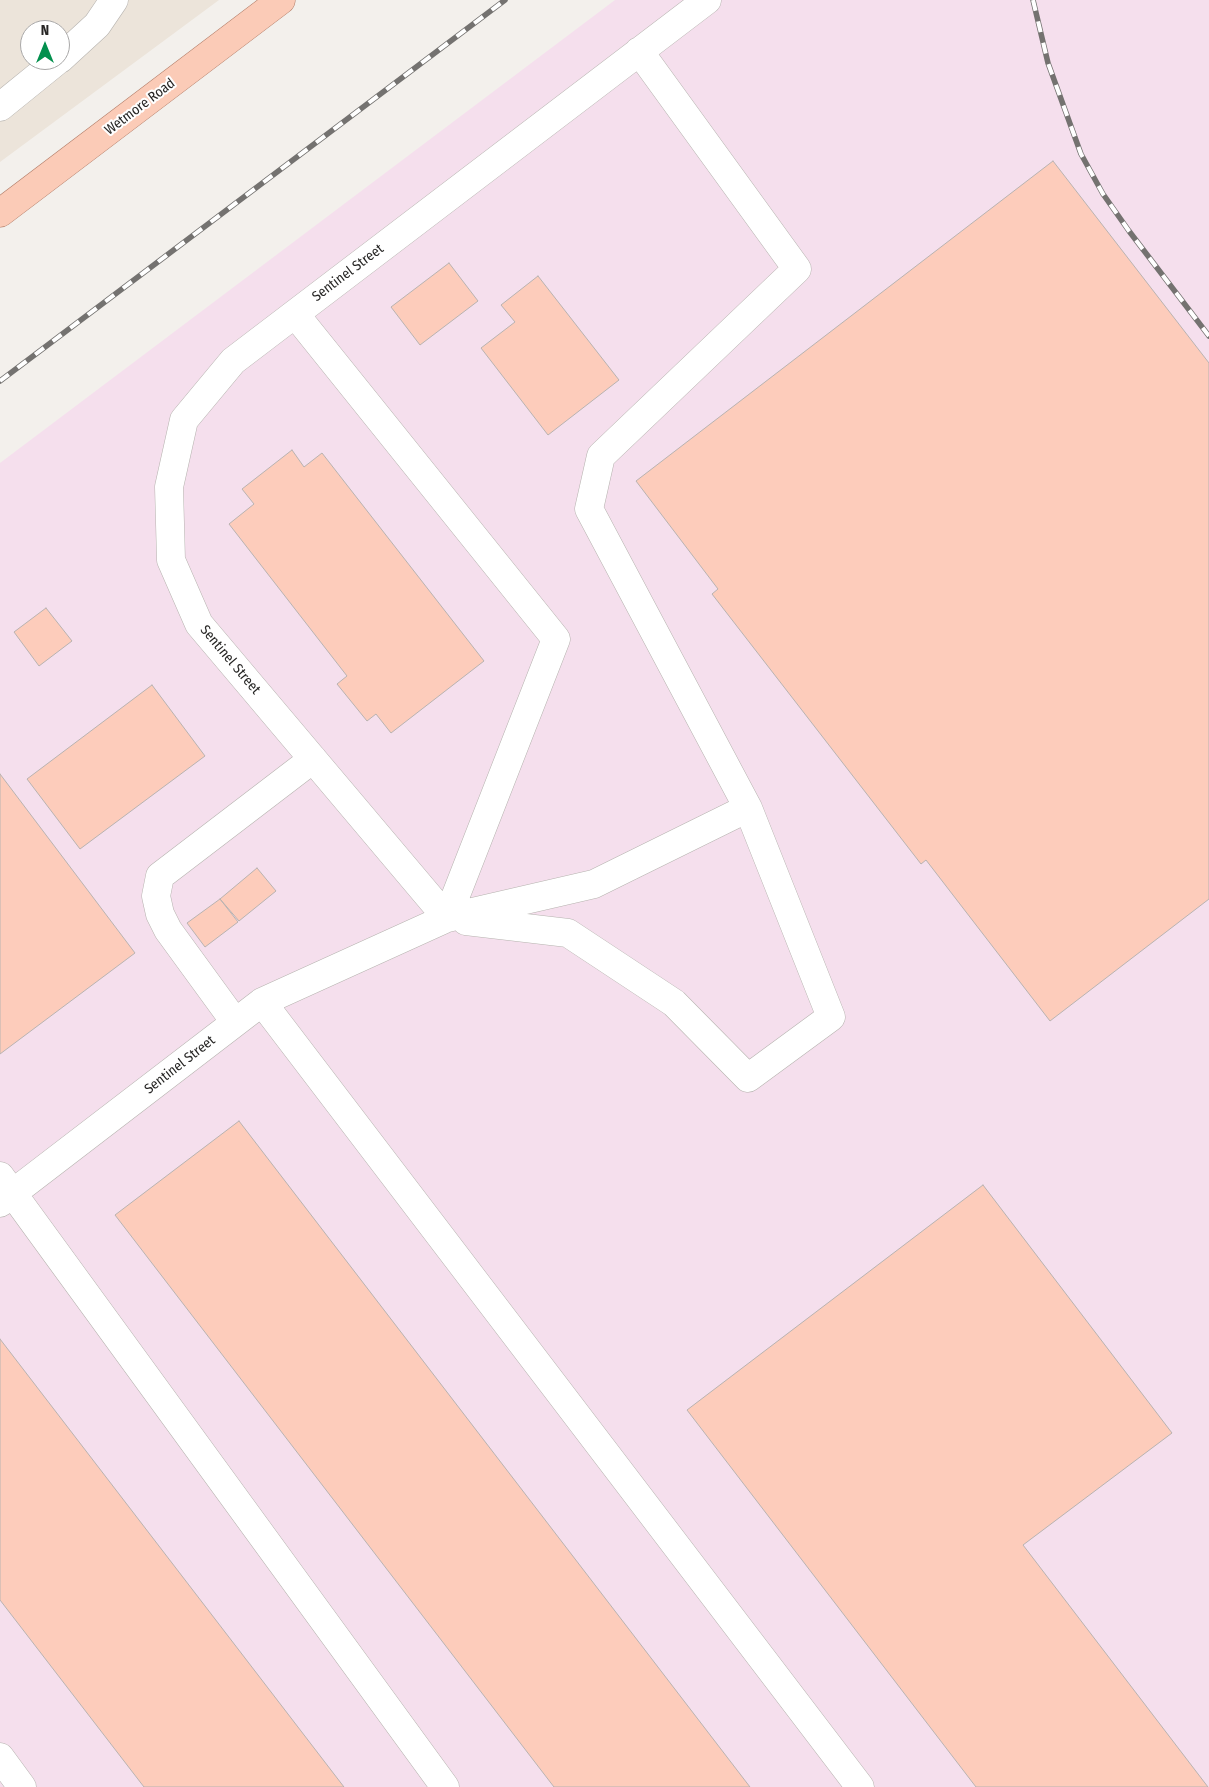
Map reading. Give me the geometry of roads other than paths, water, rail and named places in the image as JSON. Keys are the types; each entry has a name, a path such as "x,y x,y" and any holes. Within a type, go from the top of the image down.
{"main road":[{"name":"Wetmore Road","path":"0,213 281,0"}],"street":[{"path":"70,49 97,26 114,0"},
{"name":"Sentinel Street","path":"4,1191 262,1002 447,918 199,624 171,560 169,487 184,420 233,361 707,0"},
{"path":"447,918 568,933 674,1003 748,1078 831,1017 748,808 589,509 601,456 796,268 639,51"},
{"path":"0,107 45,70"},
{"path":"295,314 556,639 447,918"},
{"path":"235,1022 168,930 160,914 156,896 160,876 313,759"},
{"path":"447,918 594,884 748,808"},
{"path":"262,1002 860,1787"},
{"path":"4,1191 445,1787"},
{"path":"0,1757 22,1787"}],"railway":[{"path":"0,381 505,0"},
{"path":"1033,0 1048,63 1081,154 1103,194 1129,231 1209,336"}]}
